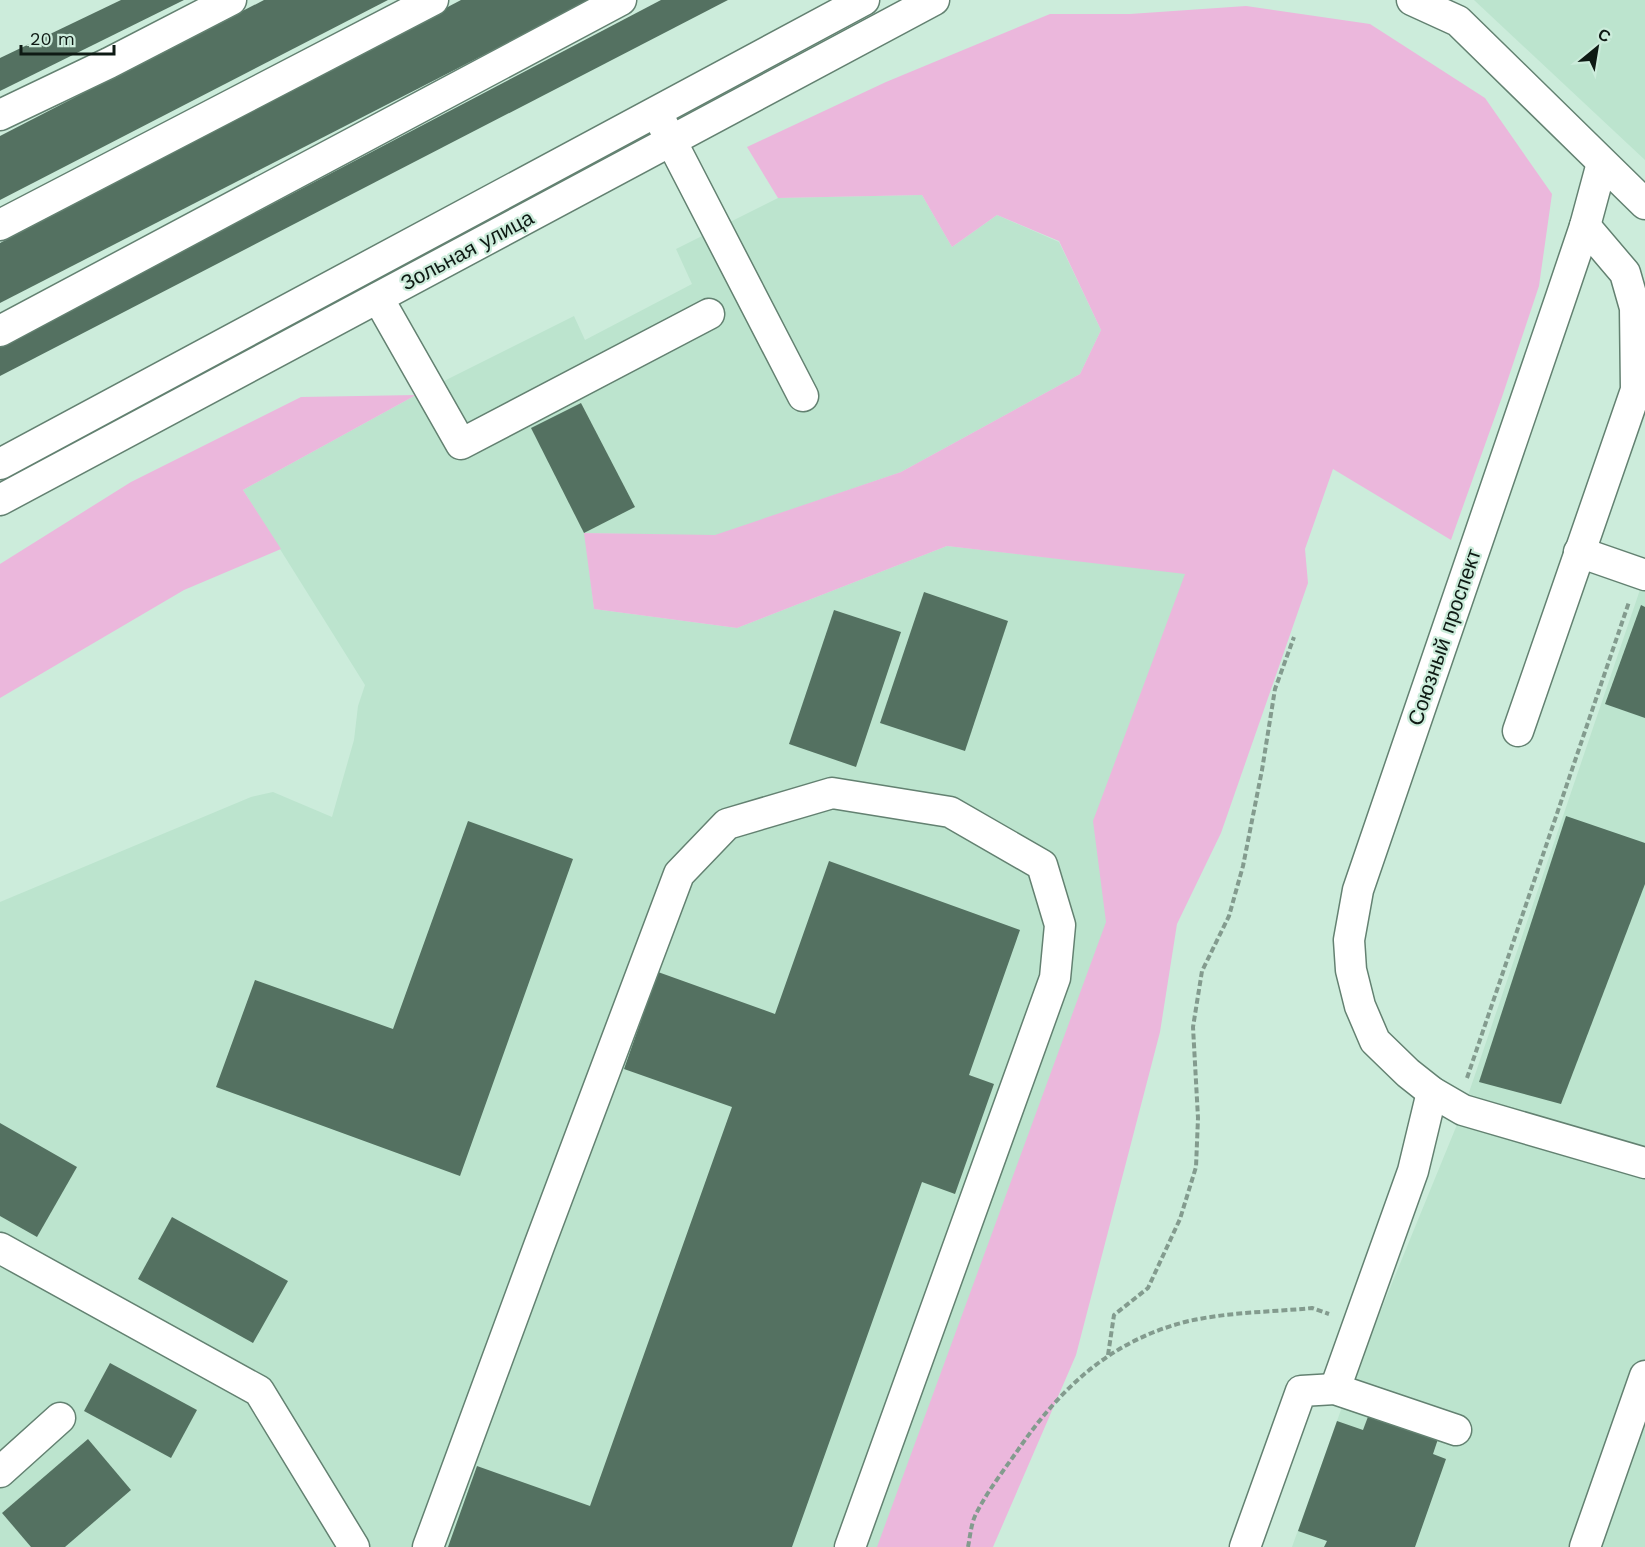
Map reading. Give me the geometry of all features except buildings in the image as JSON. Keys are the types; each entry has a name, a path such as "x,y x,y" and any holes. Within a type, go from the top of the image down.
{"street":[{"path":"0,115 109,63 231,0"},
{"path":"0,225 433,0"},
{"path":"0,331 621,0"},
{"name":"Зольная улица","path":"0,464 864,0"},
{"name":"Зольная улица","path":"0,500 934,0"},
{"path":"1420,2 1458,21 1645,204"},
{"path":"656,112 803,396"},
{"name":"Союзный проспект","path":"1602,163 1585,226 1358,890 1349,940 1350,970 1360,1006 1375,1041 1408,1073 1445,1099 1463,1110 1645,1162"},
{"path":"1518,731 1636,390 1635,308 1625,273 1585,226"},
{"path":"378,298 461,444 709,314"},
{"path":"1579,552 1642,574"},
{"path":"428,1547 679,874 727,824 832,793 950,812 1042,865 1059,925 1055,978 850,1547"},
{"path":"1335,1389 1413,1171 1445,1099"},
{"path":"0,1248 259,1391 354,1547"},
{"path":"1585,1547 1645,1376"},
{"path":"1245,1547 1301,1391 1335,1389 1456,1430"},
{"path":"0,1472 60,1418"}],"path":[{"path":"1445,1099 1642,574"},
{"path":"1108,1355 1114,1315 1148,1288 1180,1219 1196,1167 1198,1118 1193,1027 1202,971 1229,916 1243,866 1275,689 1294,637"},
{"path":"968,1547 974,1517 1039,1420 1069,1386 1108,1355 1146,1334 1190,1321 1226,1316 1312,1308 1358,1323"}],"shaded area":[{"path":"1474,0 1645,0 1645,160"},
{"path":"1246,6 1370,24 1485,98 1552,194 1539,286 1451,540 1333,469 1305,549 1308,583 1221,833 1177,924 1160,1032 1076,1355 993,1547 877,1547 1106,922 1093,821 1185,574 947,546 737,628 594,609 584,533 715,535 901,472 1080,374 1101,330 1059,241 997,215 952,247 922,195 778,198 747,147 886,82 1050,14 1130,14"},
{"path":"922,195 952,247 997,215 1059,242 1101,330 1080,374 901,472 715,536 585,533 594,609 737,628 947,546 1186,573 1247,603 884,1547 0,1547 0,902 251,797 273,792 332,817 354,740 358,706 365,685 243,490 416,395 574,316 585,340 692,284 676,249 778,198"},
{"path":"416,395 243,490 281,549 184,590 0,698 0,564 131,482 301,397"},
{"path":"1645,575 1645,1547 1292,1547 1347,1393 1463,1110"}]}
